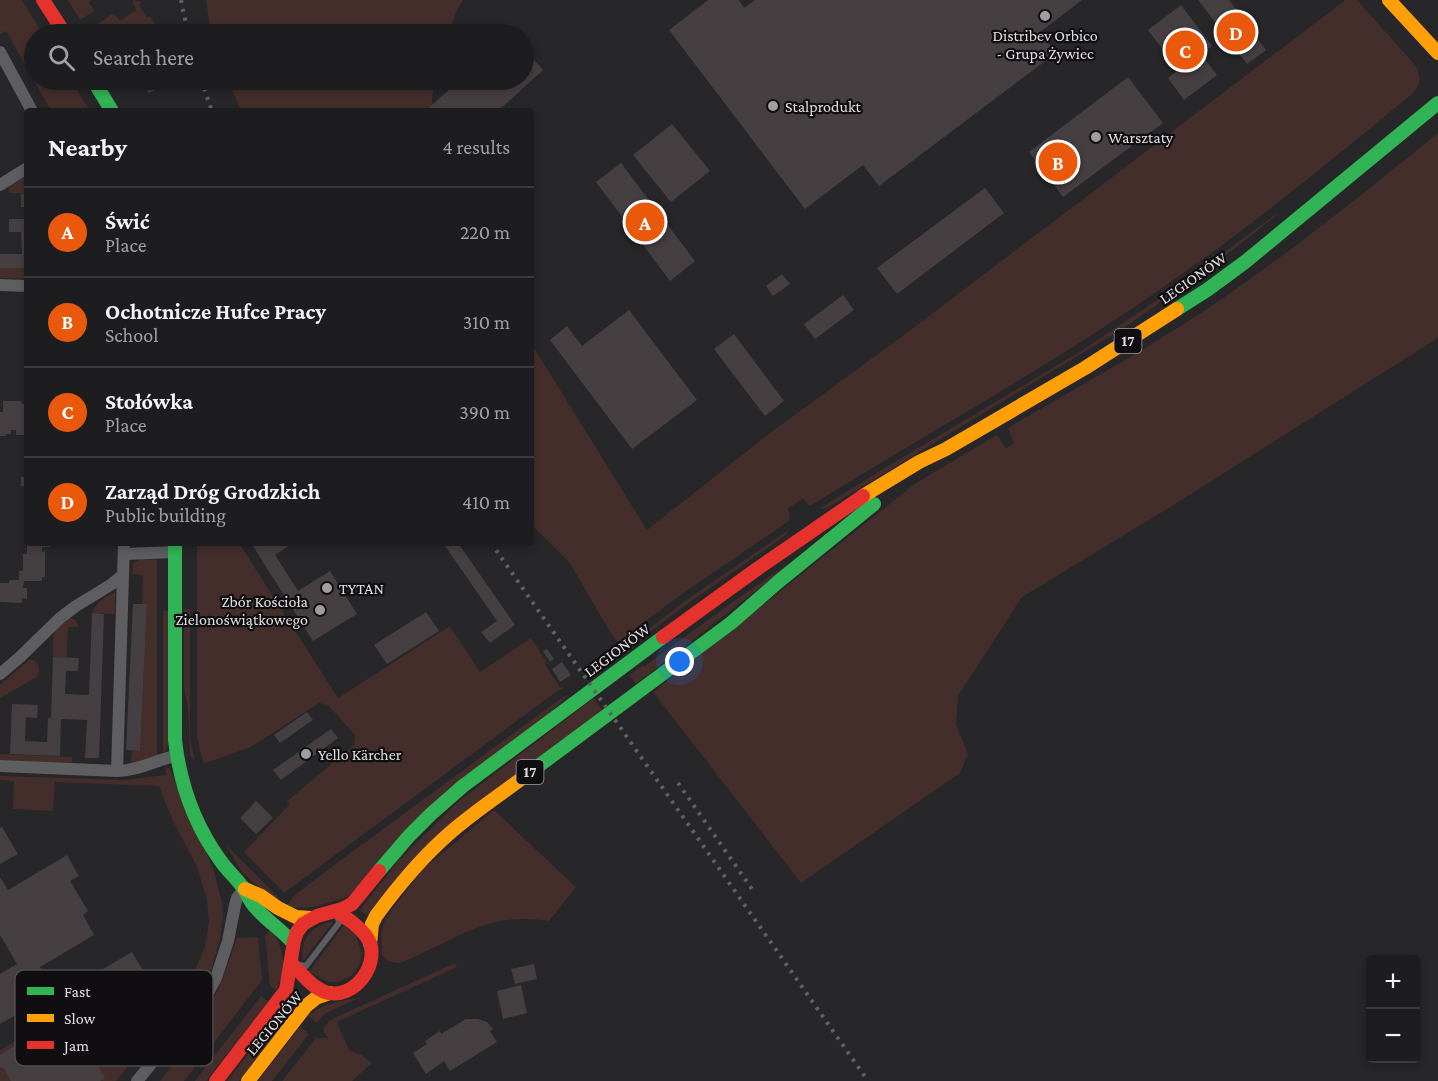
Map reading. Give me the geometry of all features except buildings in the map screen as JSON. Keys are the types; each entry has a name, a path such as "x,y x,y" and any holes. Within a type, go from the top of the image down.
{"main road":[{"path":"43,0 59,24"},
{"path":"1389,0 1438,53"},
{"path":"99,90 110,108"},
{"name":"LEGIONÓW","path":"336,912 349,907 356,900 408,836 443,803 621,668 757,569 880,485 1085,368 1208,290 1264,247 1438,103"},
{"name":"LEGIONÓW","path":"370,944 372,924 376,916 414,866 443,838 731,623 825,543 946,449"},
{"path":"175,547 175,733 176,756 185,797 199,826 221,862 245,889 254,907 285,933 293,943"},
{"path":"245,889 296,917 310,918"},
{"path":"336,912 351,921 370,944"},
{"name":"17","path":"310,918 336,912"},
{"path":"293,943 299,928 310,918"},
{"name":"LEGIONÓW","path":"216,1081 286,990 292,964 293,943"},
{"name":"17","path":"330,993 346,991 362,980 369,964 370,944"},
{"path":"292,964 313,984 330,993"},
{"name":"LEGIONÓW","path":"248,1081 306,1006 316,998 330,993"}],"street":[{"path":"0,51 30,108"},
{"path":"0,185 24,170"},
{"path":"0,285 24,286"},
{"path":"117,771 124,548 175,547"},
{"path":"0,674 60,618 123,575"},
{"path":"0,766 117,771 136,769 176,756"},
{"path":"213,983 228,941 237,898 245,889"},
{"path":"137,1081 149,1066"}],"lane":[{"path":"292,964 306,966 339,923 336,912"}],"shaded area":[{"path":"0,0 22,0 37,24 24,24 24,63 6,31 0,34"},
{"path":"68,0 92,0 89,2 94,11 80,20"},
{"path":"134,0 140,1 139,5 147,18 150,16 155,24 98,24 114,14 120,21 136,10"},
{"path":"206,0 463,0 452,24 210,24"},
{"path":"1357,0 1416,66 1419,81 1412,94 1264,213 1128,311 810,506 803,499 788,508 789,521 682,594 628,634 620,644 612,635 569,562 534,527 534,348 647,530 770,433 912,329 1344,1"},
{"path":"39,90 77,90 88,108 49,108"},
{"path":"232,90 433,90 431,108 240,108"},
{"path":"1438,133 1438,338 1172,506 1022,597 958,696 956,724 968,754 960,773 801,883 653,692 916,483 997,435 1006,448 1014,443 1008,428 1207,309 1295,246"},
{"path":"24,178 24,194 10,193 8,187"},
{"path":"1279,212 1210,268 1122,329 829,507 820,508 1081,351 1181,284"},
{"path":"0,268 24,268 24,279 0,278"},
{"path":"790,529 786,535 686,605 634,644 629,652 618,658 634,640 685,601"},
{"path":"241,546 338,698 450,626 480,672 531,638 560,688 565,687 284,893 244,852 289,805 287,801 354,745 355,735 328,705 319,703 251,747 206,763 203,762 197,738 197,547"},
{"path":"814,546 636,684 629,675 645,666"},
{"path":"140,559 157,560 157,755 131,765 132,751 140,750 147,605 142,604 143,575 132,574 133,564"},
{"path":"115,592 115,614 92,613 101,600"},
{"path":"184,609 190,609 190,739 195,761 190,755 188,708 184,687"},
{"path":"168,611 168,744 163,753 163,612"},
{"path":"71,618 76,620 78,627 68,627 67,658 53,657 53,639 56,629"},
{"path":"29,660 34,660 38,666 37,677 0,698 0,685"},
{"path":"570,694 347,897 310,907 287,905 295,895 322,874 560,699"},
{"path":"594,698 602,710 366,915 360,910 399,860 459,801"},
{"path":"0,754 72,757 72,764 0,761"},
{"path":"165,767 171,771 214,871 222,903 220,939 211,970 195,970 205,946 209,922 207,899 196,865 172,819 159,786 55,782 53,811 13,809 14,781 0,780 0,776 123,780 166,775"},
{"path":"494,810 576,887 549,921 518,919 494,922 400,963 386,960 382,955 381,934 385,919 421,871"},
{"path":"226,845 278,897 277,899 242,872"},
{"path":"333,922 303,961 303,946 309,934 319,926"},
{"path":"344,925 356,935 362,954 360,964 351,976 338,982 328,982 309,972"},
{"path":"270,930 279,943 283,961 282,974 276,991 270,986 265,936"},
{"path":"258,937 262,980 213,1044 213,998 237,938"},
{"path":"455,963 457,967 337,1022 349,1050 372,1063 352,1081 282,1081 316,1038 329,1038 323,1028 330,1020"},
{"path":"261,996 268,1001 206,1081 195,1081 207,1066 213,1066 213,1058"},
{"path":"361,997 324,1014 317,1023 309,1016 321,1007"},
{"path":"281,1011 288,1017 239,1081 227,1081"},
{"path":"300,1027 309,1034 272,1081 258,1081"},
{"path":"15,1041 15,1066 128,1066 116,1081 0,1081 0,1050"},
{"path":"172,1066 196,1066 184,1081 160,1081"}],"railway":[{"path":"181,0 186,24"},
{"path":"205,90 211,108"},
{"path":"493,546 868,1081"},
{"path":"678,783 752,889"}],"traffic: fast":[{"path":"99,90 110,108"},
{"path":"1177,309 1245,262 1438,103"},
{"path":"529,773 731,623 874,504"},
{"path":"175,546 175,740 180,772 196,818 220,860 243,888 254,906 293,943"},
{"path":"379,871 409,836 463,786 663,637"}],"traffic: slow":[{"path":"1389,0 1438,53"},
{"path":"863,496 1085,368 1177,309"},
{"path":"370,944 372,924 376,916 420,862 460,824 529,773"},
{"path":"245,889 296,917 311,918"},
{"path":"248,1081 306,1006 316,998 330,993"}],"traffic: jam":[{"path":"43,0 59,24"},
{"path":"663,637 863,496"},
{"path":"216,1081 286,990 294,941 303,924 317,916 352,904 379,871"},
{"path":"292,964 313,985 329,993 347,991 362,979 370,962 372,952 370,943 360,929 336,911"}],"place":[{"name":"Distribev Orbico - Grupa Żywiec","path":"1045,16"},
{"name":"Zarząd Dróg Grodzkich","path":"1236,32"},
{"name":"Stołówka","path":"1185,50"},
{"name":"Stalprodukt","path":"773,106"},
{"name":"Warsztaty","path":"1096,137"},
{"name":"Ochotnicze Hufce Pracy","path":"1058,162"},
{"name":"Świć","path":"645,222"},
{"name":"TYTAN","path":"327,588"},
{"name":"Zbór Kościoła Zielonoświątkowego","path":"320,610"},
{"name":"Yello Kärcher","path":"306,754"}]}
